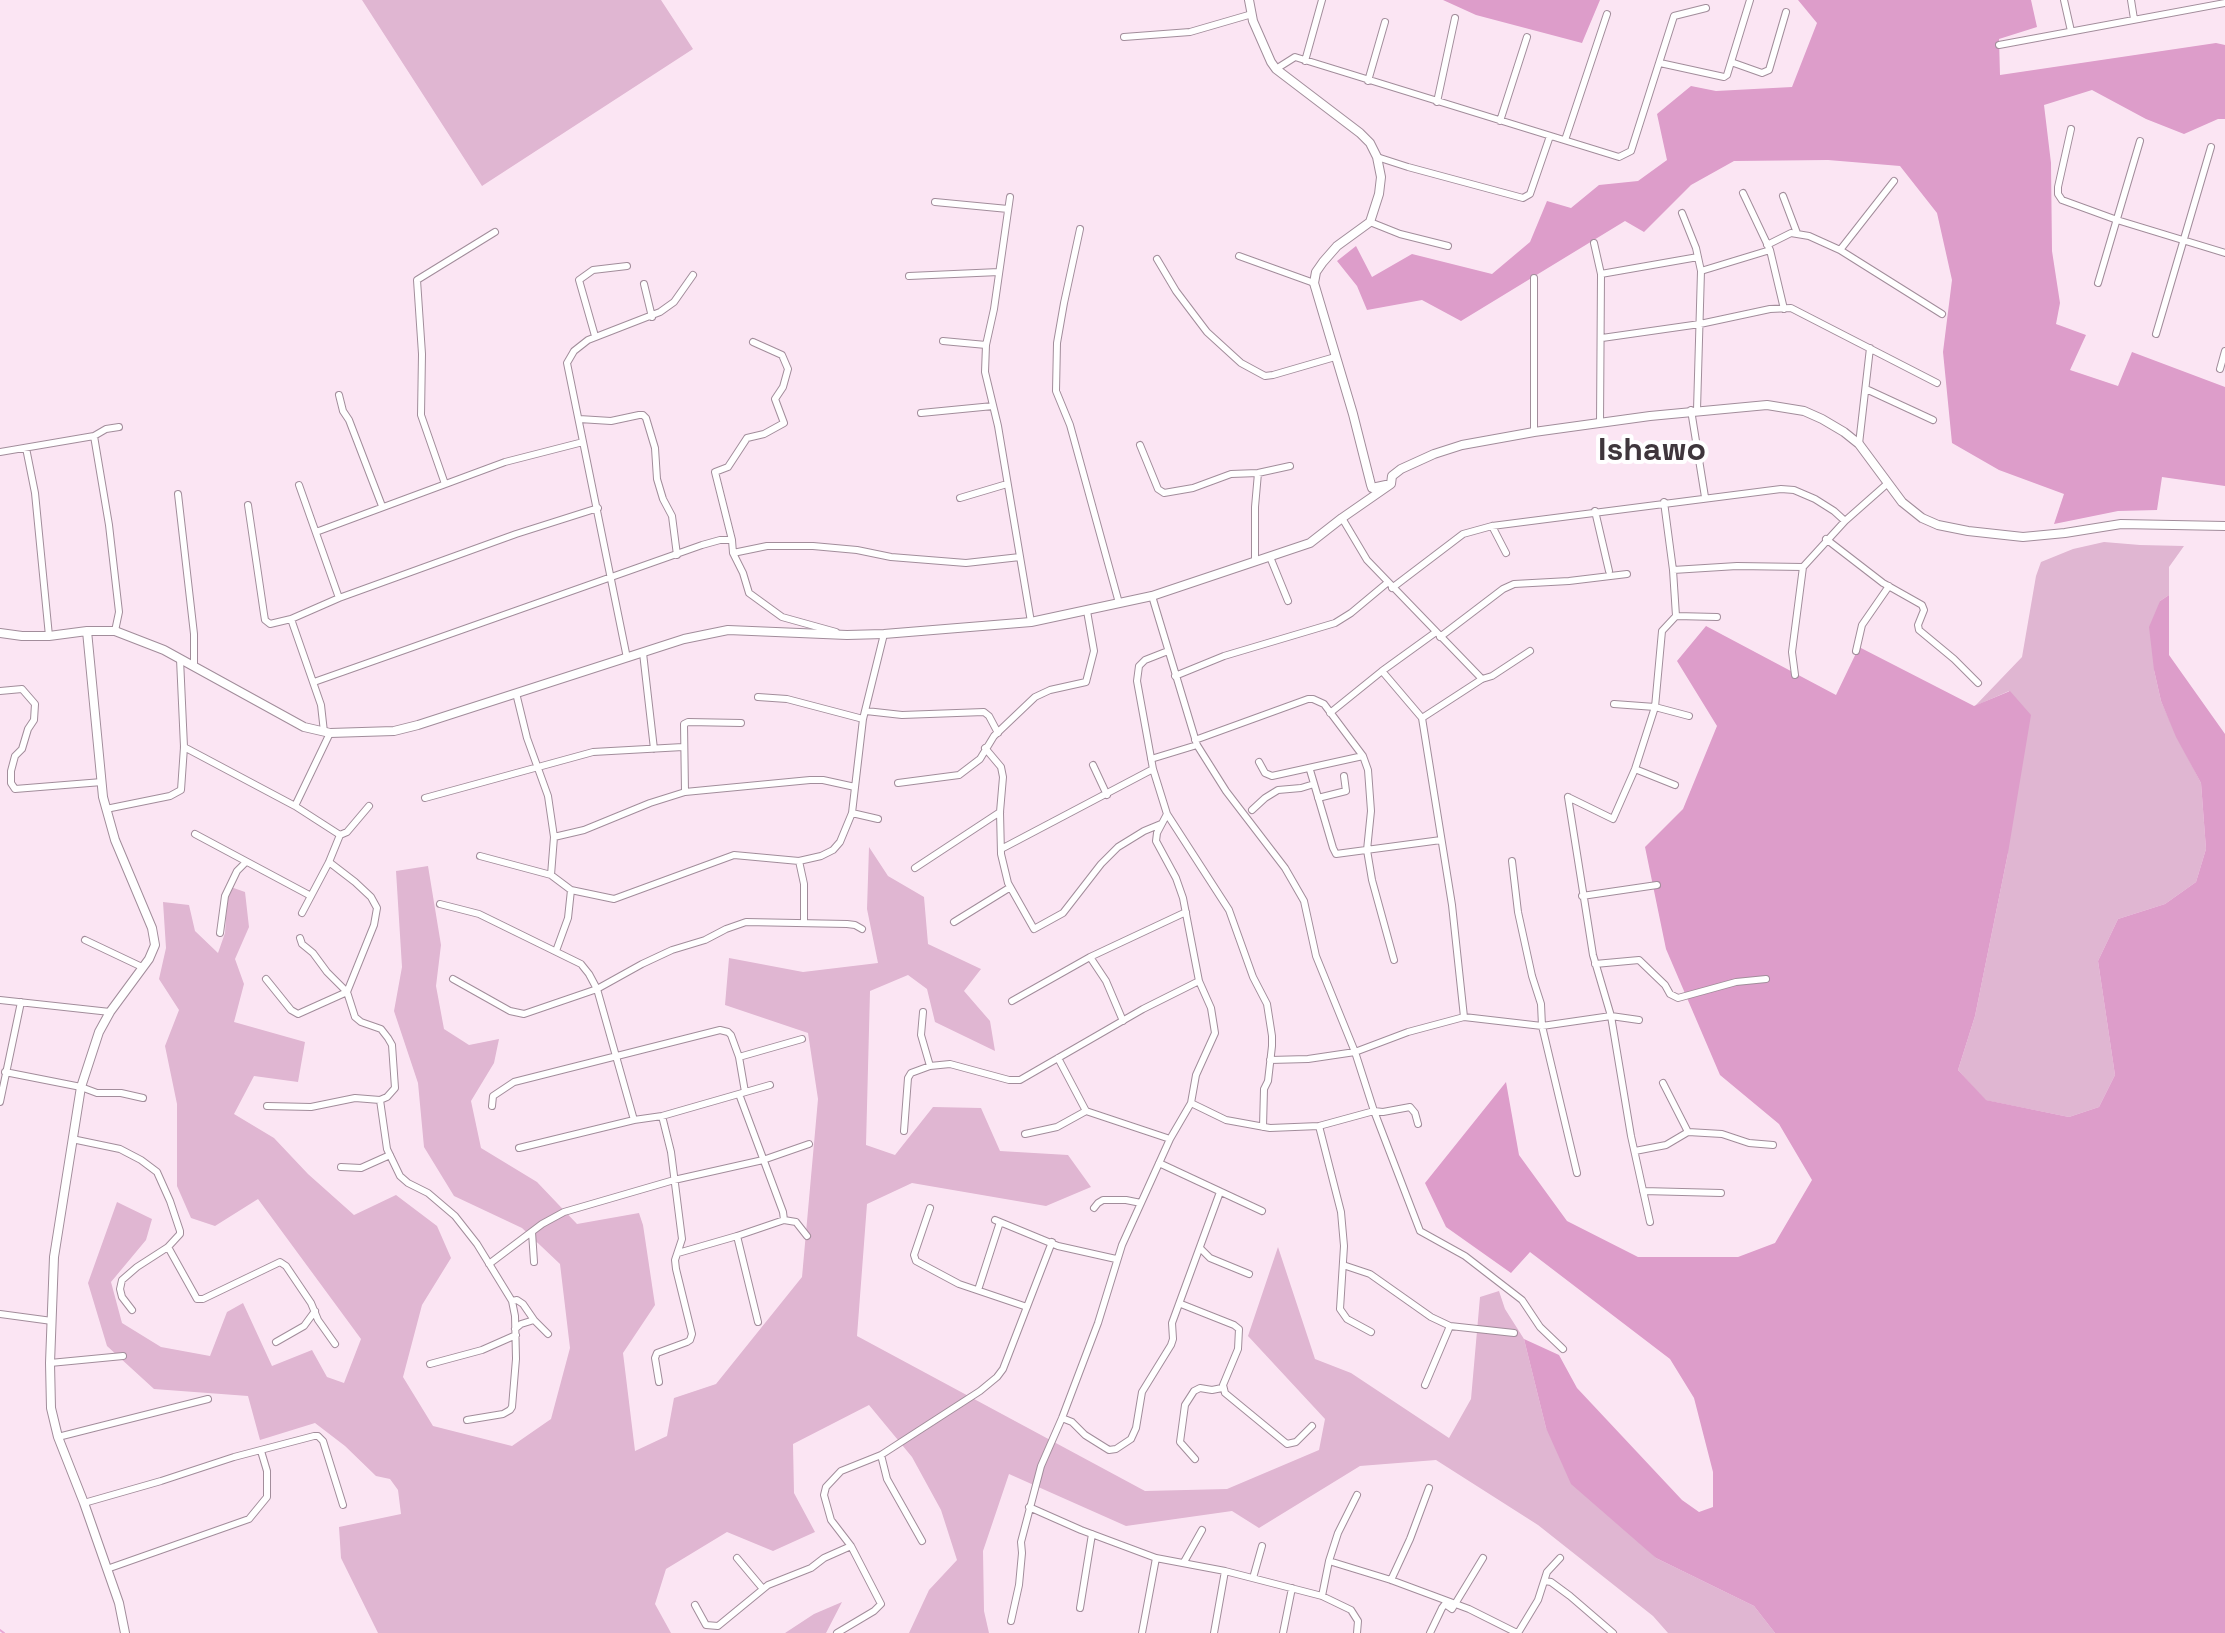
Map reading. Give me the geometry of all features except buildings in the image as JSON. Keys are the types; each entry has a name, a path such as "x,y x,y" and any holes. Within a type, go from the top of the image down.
{"street":[{"path":"1249,0 1276,69 1360,133 1377,157 1381,177 1370,222 1337,246 1316,272 1314,283 1372,488 1391,484"},
{"path":"1305,61 1322,0"},
{"path":"1660,63 1724,77 1727,75 1750,0"},
{"path":"2064,0 2071,31"},
{"path":"2131,0 2134,19"},
{"path":"1999,45 2225,3"},
{"path":"1276,69 1295,57 1619,157 1631,151 1674,16 1706,8"},
{"path":"1731,62 1762,73 1769,70 1786,12"},
{"path":"1124,37 1190,32 1252,14"},
{"path":"1565,140 1607,14"},
{"path":"1437,102 1455,18"},
{"path":"1368,81 1385,22"},
{"path":"1500,121 1527,37"},
{"path":"2071,129 2058,187 2062,200 2225,253"},
{"path":"1377,157 1523,198 1530,194 1550,136"},
{"path":"2098,283 2140,141"},
{"path":"2156,334 2211,147"},
{"path":"1840,250 1894,181"},
{"path":"1743,193 1768,247 1784,309"},
{"path":"1783,196 1797,233"},
{"path":"1010,197 986,345 985,372 1031,622"},
{"path":"935,202 1008,209"},
{"path":"1682,213 1701,271 1694,410 1705,497"},
{"path":"1370,222 1400,234 1448,246"},
{"path":"1080,229 1057,343 1056,391 1070,425 1119,603"},
{"path":"445,484 421,415 422,354 417,280 495,232"},
{"path":"1701,271 1768,247 1786,234 1797,233 1840,250 1942,314"},
{"path":"1594,243 1601,274 1600,423"},
{"path":"1239,256 1314,283"},
{"path":"1601,274 1698,257"},
{"path":"1157,259 1176,291 1207,332 1241,363 1269,376 1335,357"},
{"path":"595,336 579,280 593,270 627,266"},
{"path":"909,276 999,272"},
{"path":"627,658 567,363 574,351 595,336 652,317 674,302 693,275"},
{"path":"1534,278 1534,432"},
{"path":"644,284 652,317"},
{"path":"1602,338 1791,308 1937,383"},
{"path":"943,341 986,345"},
{"path":"753,342 782,355 788,369 783,387 775,399 784,423 764,434 747,438 728,467 715,472 733,553 749,593 782,617 847,635"},
{"path":"1859,444 1870,348"},
{"path":"2220,369 2225,351"},
{"path":"1866,389 1933,420"},
{"path":"339,395 382,506"},
{"path":"0,633 49,636 115,631 145,641 294,722 327,732 384,732 407,728 684,639 728,630 884,634 1031,622 1152,596 1310,543 1391,484 1392,476 1401,469 1434,454 1473,442 1534,432 1694,410 1767,405 1804,411 1833,425 1859,444 1902,502 1922,518 1938,525 2023,537 2121,524 2225,526"},
{"path":"921,413 993,406"},
{"path":"579,419 611,421 639,415 646,418 655,448 657,479 672,516 677,555"},
{"path":"0,452 94,436 106,429 119,427"},
{"path":"94,436 119,612 115,631"},
{"path":"316,532 526,456 583,442"},
{"path":"1140,445 1158,489 1164,493 1193,488 1231,474 1258,473 1290,466"},
{"path":"26,448 35,493 49,636"},
{"path":"1255,562 1258,473"},
{"path":"1795,675 1792,652 1803,567 1826,539 1888,483"},
{"path":"960,498 1007,484"},
{"path":"299,485 339,598"},
{"path":"1175,676 1224,656 1335,623 1463,534 1492,526 1767,489 1794,490 1824,505 1845,521"},
{"path":"178,494 194,634 194,666"},
{"path":"1650,1222 1611,1016 1595,964 1568,797 1613,819 1635,769 1655,707 1662,631 1676,616 1664,502"},
{"path":"248,505 265,620 270,624 291,619 339,598 536,527 598,508"},
{"path":"1595,511 1609,571"},
{"path":"1342,518 1367,560 1482,679"},
{"path":"1492,526 1506,553"},
{"path":"1826,539 1889,586 1922,605 1924,610 1919,630 1978,683"},
{"path":"314,682 713,542 732,540"},
{"path":"733,553 767,546 813,546 966,563 1020,557"},
{"path":"1270,557 1288,601"},
{"path":"1673,570 1737,566 1803,567"},
{"path":"1330,713 1382,671 1503,589 1514,584 1627,574"},
{"path":"1856,651 1862,625 1889,586"},
{"path":"1152,596 1196,743 1218,779 1301,893 1313,947 1420,1231 1465,1256 1522,1300 1540,1327 1563,1349"},
{"path":"898,783 959,775 980,759 998,733 1041,693 1086,682 1094,651 1087,611"},
{"path":"1676,616 1717,617"},
{"path":"291,619 314,682 327,732 295,806"},
{"path":"87,631 106,809 115,840 154,934 155,945 110,1012 94,1044 81,1087 54,1257 51,1408 58,1437 119,1603 125,1633"},
{"path":"480,856 551,875 571,890 614,899 734,855 799,861 833,850 844,834 852,813 863,719 884,634"},
{"path":"1168,651 1145,660 1139,666 1137,681 1151,759 1167,814 1232,917 1244,955 1269,1010 1272,1036 1268,1081 1264,1092 1263,1127"},
{"path":"1422,718 1530,651"},
{"path":"643,653 654,749"},
{"path":"106,809 170,796 182,787 184,747 180,659"},
{"path":"1382,671 1422,718 1453,918 1464,1017"},
{"path":"0,691 22,689 35,704 34,720 22,749 15,756 11,771 11,783 15,789 102,782"},
{"path":"516,693 548,796 554,837 551,875"},
{"path":"758,697 787,699 863,719"},
{"path":"1151,759 1308,699 1324,704 1363,756 1370,798 1367,850 1394,960"},
{"path":"1614,704 1655,707 1689,716"},
{"path":"866,711 902,715 984,712 998,733"},
{"path":"685,792 683,727 686,723 741,723"},
{"path":"184,747 295,806 340,835"},
{"path":"425,798 603,750 683,747"},
{"path":"985,748 1001,767 1003,777 1001,854 1009,888 1034,929 1063,913 1118,847 1161,824"},
{"path":"1259,762 1268,776 1310,770 1363,756"},
{"path":"1093,765 1107,795"},
{"path":"1003,848 1153,769"},
{"path":"1635,769 1675,785"},
{"path":"1310,770 1336,854 1441,840"},
{"path":"1318,798 1346,791 1344,776"},
{"path":"554,837 584,830 685,792 810,780 855,787"},
{"path":"1252,810 1278,790 1314,784"},
{"path":"302,913 340,835 346,833 369,806"},
{"path":"915,868 1000,812"},
{"path":"852,813 878,819"},
{"path":"1011,1621 1019,1585 1021,1542 1041,1466 1105,1304 1116,1259 1170,1139 1191,1103 1196,1075 1215,1033 1211,1008 1199,981 1176,878 1156,841 1167,814"},
{"path":"195,834 311,896"},
{"path":"799,861 804,884 804,922"},
{"path":"1512,861 1523,936 1541,1004 1542,1026 1577,1173"},
{"path":"220,933 225,896 237,871 246,862"},
{"path":"266,979 291,1010 298,1014 347,992 374,925 377,908 371,897 329,862"},
{"path":"1582,896 1657,885"},
{"path":"954,922 1009,888"},
{"path":"556,951 568,918 571,890"},
{"path":"440,904 479,914 581,964 597,989 634,1120"},
{"path":"1012,1001 1090,957 1186,912"},
{"path":"453,979 520,1015 597,989 672,950 746,922 855,925 862,929"},
{"path":"267,1106 311,1107 355,1098 380,1100 393,1093 395,1088 392,1045 381,1029 355,1017 347,992 302,944 300,938"},
{"path":"85,940 142,967"},
{"path":"1090,957 1106,981 1123,1021"},
{"path":"1595,964 1639,960 1670,994 1678,998 1736,982 1766,979"},
{"path":"904,1131 909,1075 930,1066 950,1064 1020,1080 1199,981"},
{"path":"0,1000 110,1012"},
{"path":"0,1102 21,1002"},
{"path":"923,1012 921,1035 930,1066"},
{"path":"1270,1060 1308,1059 1355,1052 1408,1032 1464,1017 1542,1026 1611,1016 1639,1020"},
{"path":"492,1106 493,1096 514,1082 720,1030 728,1032 739,1057 742,1093 784,1220"},
{"path":"739,1057 802,1039"},
{"path":"1058,1058 1086,1111 1170,1139"},
{"path":"5,1072 97,1093 121,1093 143,1098"},
{"path":"1663,1083 1688,1132"},
{"path":"519,1148 662,1116 770,1085"},
{"path":"380,1100 385,1142 404,1180 428,1193 455,1216 512,1301 517,1328 510,1410 467,1420"},
{"path":"1191,1103 1226,1120 1263,1127 1319,1126 1374,1111 1410,1107 1418,1124"},
{"path":"1025,1134 1057,1127 1086,1111"},
{"path":"659,1382 657,1353 687,1342 692,1337 676,1269 675,1260 682,1239 671,1152 662,1116"},
{"path":"1319,1126 1341,1212 1344,1246 1341,1313 1371,1332"},
{"path":"1635,1151 1666,1145 1688,1132 1722,1134 1749,1143 1773,1145"},
{"path":"72,1139 120,1149 141,1160 157,1172 170,1201 180,1234 168,1247 122,1280 122,1297 132,1310"},
{"path":"489,1264 564,1212 674,1180 763,1160 809,1144"},
{"path":"341,1167 361,1168 390,1155"},
{"path":"1159,1163 1262,1211"},
{"path":"1643,1191 1721,1193"},
{"path":"1062,1418 1109,1450 1131,1439 1142,1392 1171,1345 1171,1328 1183,1305 1220,1192"},
{"path":"1094,1208 1103,1200 1141,1203"},
{"path":"930,1208 914,1258 918,1263 959,1284 1027,1307"},
{"path":"678,1253 784,1220 796,1222 807,1236"},
{"path":"978,1290 997,1221 1058,1246 1116,1259"},
{"path":"532,1232 534,1262"},
{"path":"737,1236 758,1322"},
{"path":"837,1633 881,1604 851,1546 831,1520 824,1491 841,1471 881,1455 997,1377 1003,1369 1052,1242"},
{"path":"168,1247 197,1299 203,1299 280,1262 286,1266 335,1344"},
{"path":"1200,1248 1210,1258 1249,1274"},
{"path":"1343,1265 1370,1274 1431,1317 1450,1326 1514,1333"},
{"path":"512,1301 523,1304 548,1334"},
{"path":"1183,1305 1239,1329 1238,1349 1222,1388"},
{"path":"308,1322 315,1311"},
{"path":"0,1314 52,1321"},
{"path":"276,1342 308,1322 318,1320"},
{"path":"430,1364 482,1350 534,1320"},
{"path":"1425,1385 1450,1326"},
{"path":"50,1363 123,1356"},
{"path":"1195,1459 1180,1442 1185,1405 1194,1391 1200,1388 1222,1388"},
{"path":"1222,1388 1287,1444 1296,1442 1312,1426"},
{"path":"58,1437 208,1399"},
{"path":"84,1503 234,1457 318,1436 323,1441 343,1505"},
{"path":"107,1569 249,1519 267,1497 267,1471 261,1451"},
{"path":"881,1455 887,1479 922,1541"},
{"path":"1391,1580 1429,1488"},
{"path":"1322,1596 1338,1533 1357,1495"},
{"path":"1029,1507 1156,1558 1225,1571 1322,1596 1351,1610 1358,1621 1357,1633"},
{"path":"1184,1562 1202,1530"},
{"path":"1080,1608 1092,1534"},
{"path":"695,1605 706,1625 718,1626 763,1589 851,1546"},
{"path":"1253,1578 1262,1546"},
{"path":"737,1558 763,1589"},
{"path":"1142,1633 1156,1558"},
{"path":"1430,1633 1442,1608 1445,1604 1452,1609 1483,1558"},
{"path":"1329,1561 1469,1609 1518,1633 1538,1600 1547,1572 1560,1558"},
{"path":"1214,1633 1225,1571"},
{"path":"1545,1581 1577,1601 1613,1633"},
{"path":"1283,1633 1292,1588"}],"shaded area":[{"path":"362,0 661,0 693,49 482,186"},
{"path":"1443,0 1600,0 1582,43 1476,15"},
{"path":"1798,0 2031,0 2037,27 1999,39 2000,75 2216,43 2225,45 2225,119 2218,119 2184,134 2146,119 2092,90 2044,105 2051,163 2052,251 2060,303 2056,324 2086,335 2070,370 2118,386 2132,352 2225,387 2225,486 2162,477 2157,510 2118,511 2054,524 2064,494 1999,470 1952,443 1943,352 1952,280 1937,213 1900,166 1828,160 1734,161 1691,185 1644,232 1625,221 1461,321 1422,300 1367,310 1357,286 1337,261 1356,246 1372,277 1412,254 1492,274 1530,242 1547,201 1571,208 1599,185 1638,181 1667,160 1657,114 1691,86 1716,91 1792,87 1817,23"},
{"path":"2104,542 2184,546 2169,567 2169,595 2160,601 2154,670 2161,701 2201,783 2206,849 2196,882 2165,904 2118,919 2098,961 2115,1075 2099,1107 2069,1117 1985,1100 1958,1070 1975,1016 2008,853 2009,691 1975,706 2022,657 2041,562 2073,549"},
{"path":"2169,595 2169,655 2225,734 2225,1633 1775,1633 1754,1606 1656,1558 1571,1484 1546,1428 1524,1339 1559,1355 1577,1388 1682,1500 1699,1512 1713,1507 1713,1472 1694,1398 1670,1359 1530,1252 1511,1273 1446,1227 1425,1183 1506,1082 1519,1155 1567,1221 1638,1257 1738,1257 1775,1243 1812,1180 1779,1124 1720,1075 1666,949 1645,847 1683,809 1717,726 1677,661 1706,626 1836,695 1859,647 1974,706 2010,691 2031,715 2008,853 1975,1016 1958,1070 1986,1100 2069,1117 2099,1107 2115,1075 2098,961 2118,919 2165,904 2196,882 2206,849 2201,783 2161,701 2154,670 2149,627 2160,601"},
{"path":"869,847 888,876 924,897 928,944 981,969 964,991 990,1021 995,1051 935,1022 927,989 908,975 870,991 866,1145 895,1155 933,1107 981,1108 1000,1151 1068,1155 1091,1187 1046,1206 912,1183 867,1204 857,1336 1145,1491 1227,1489 1319,1450 1325,1419 1248,1336 1278,1247 1315,1359 1351,1373 1449,1438 1471,1399 1480,1297 1499,1291 1505,1309 1524,1339 1546,1428 1656,1558 1754,1606 1775,1633 1668,1633 1653,1616 1538,1525 1436,1460 1360,1466 1259,1528 1232,1511 1126,1526 1009,1474 983,1551 984,1611 989,1633 909,1633 929,1590 957,1560 941,1510 912,1457 869,1405 793,1444 794,1493 815,1532 773,1551 727,1532 666,1569 655,1604 671,1633 378,1633 341,1558 339,1527 401,1514 398,1490 390,1479 376,1476 315,1423 260,1440 248,1396 154,1389 107,1346 88,1283 117,1202 152,1219 146,1240 111,1282 122,1323 161,1347 210,1356 227,1312 243,1303 272,1366 312,1350 327,1377 344,1383 361,1339 258,1199 215,1226 191,1218 177,1186 177,1104 165,1046 179,1010 159,979 166,948 163,902 189,905 195,931 218,953 225,933 228,886 245,892 249,927 235,959 244,984 234,1022 305,1042 298,1082 254,1076 234,1114 274,1138 354,1215 396,1195 437,1226 451,1258 422,1305 403,1377 433,1426 512,1446 551,1419 570,1348 560,1264 522,1228 454,1196 424,1147 418,1083 394,1011 402,967 396,871 428,866 441,945 436,986 444,1029 469,1045 499,1039 494,1063 471,1101 481,1148 537,1182 577,1224 639,1213 655,1305 623,1353 635,1451 667,1436 674,1398 716,1384 802,1277 818,1099 808,1033 725,1005 729,958 803,972 878,963 867,909"},
{"path":"842,1602 826,1633 785,1633 814,1614"}],"waterway":[{"path":"0,1630 4,1633"}],"district":[{"name":"Ishawo","path":"1652,451"}]}
